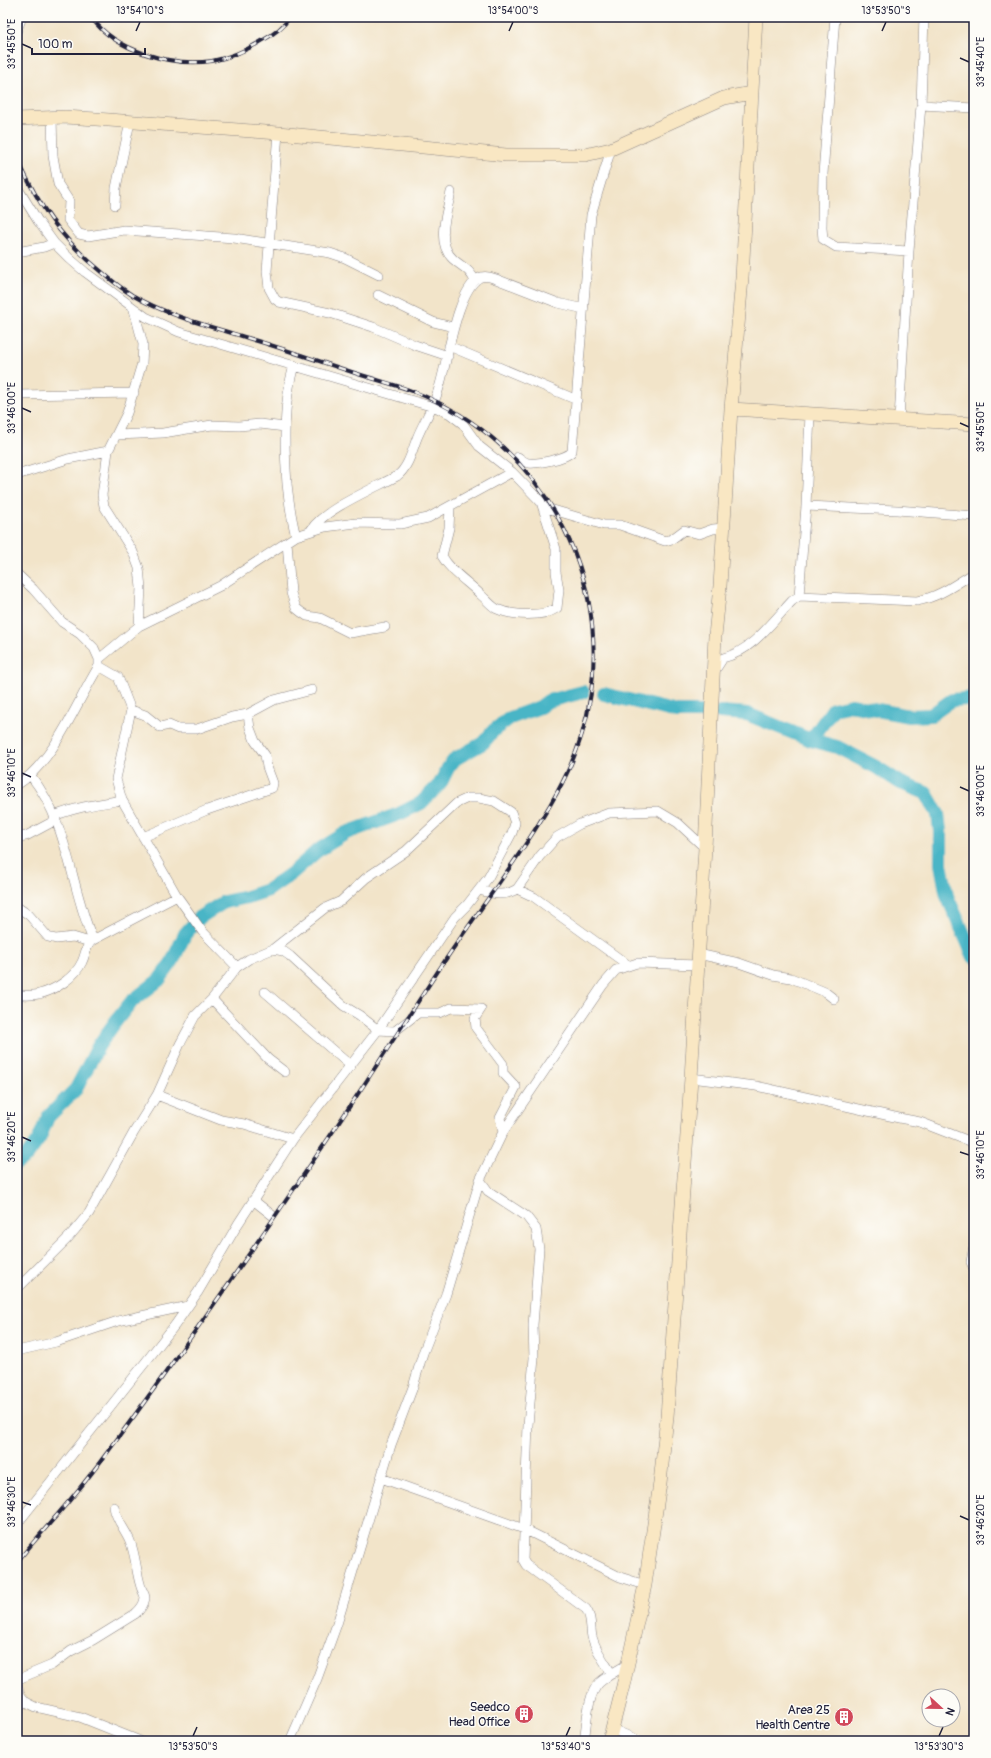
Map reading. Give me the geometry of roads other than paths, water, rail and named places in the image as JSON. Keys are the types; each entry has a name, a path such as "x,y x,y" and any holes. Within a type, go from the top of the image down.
{"main road":[{"path":"610,1735 628,1664 645,1585 654,1527 667,1417 691,1078 705,848 713,674 731,410 742,278 756,17"},
{"path":"17,119 52,117 130,122 278,133 506,155 585,155 611,149 724,98 752,93"},
{"path":"731,410 899,418 974,424"}],"street":[{"path":"17,30 22,17"},
{"path":"835,17 823,174 823,239 836,247 909,252"},
{"path":"899,418 909,252 921,105 924,17"},
{"path":"921,105 974,108"},
{"path":"52,117 53,156 58,184 69,201 68,220 82,235 88,236 124,230 213,236 270,243 330,253 345,258 380,275"},
{"path":"115,205 116,188 130,122"},
{"path":"278,133 268,279 272,295 279,302 330,313 373,327 415,345 448,356"},
{"path":"518,457 531,463 559,458 571,454 572,451 591,215 611,149"},
{"path":"17,187 38,222 54,243 70,259 134,310 146,317 179,332 294,365 388,395 431,406 450,414 463,424 479,446 512,472 537,497 543,508 556,549 556,572 559,590 557,608 542,614 504,612 491,605 461,578 443,558 442,553 448,528 450,507"},
{"path":"452,192 443,232 444,239 449,254 468,268 475,281"},
{"path":"17,252 44,247 54,243"},
{"path":"311,530 314,524 331,511 401,473 431,406 438,394 448,356 453,327 461,304 475,281 479,278 488,276 558,303 584,309"},
{"path":"378,295 433,322 453,327"},
{"path":"134,310 141,332 144,349 142,364 134,393 108,451 102,501 106,511 133,552 139,568 141,588 139,626"},
{"path":"450,346 577,400"},
{"path":"294,365 287,392 284,427 284,453 289,497 296,536"},
{"path":"17,395 134,393"},
{"path":"799,596 806,506 810,414"},
{"path":"116,435 163,433 212,425 238,426 260,424 284,427"},
{"path":"17,475 68,459 108,451"},
{"path":"17,786 31,776 48,755 99,662 139,626 220,586 296,536 311,530 356,523 400,524 433,517 479,489 512,472"},
{"path":"806,506 897,510 974,516"},
{"path":"543,508 604,525 620,525 665,541 672,539 684,530 699,534 714,529 724,528"},
{"path":"286,542 291,593 296,608 307,616 320,618 350,634 385,627"},
{"path":"713,674 723,658 734,655 755,641 792,601 799,596 917,601 930,599 974,573"},
{"path":"17,574 21,582 33,589 62,622 80,634 94,648 99,662 118,677 131,710 116,779 122,800 176,896 202,931 237,967"},
{"path":"131,710 144,715 160,727 169,725 183,730 209,726 232,717 248,714 274,700 312,690"},
{"path":"143,837 207,810 272,788 274,783 267,767 264,755 255,741 250,728 248,714"},
{"path":"31,776 40,788 55,818 70,861 79,902 91,941"},
{"path":"17,1289 68,1238 89,1213 134,1132 157,1095 180,1044 195,1016 212,999 237,967 257,955 273,949 325,908 341,901 350,894 357,885 406,851 450,809 468,798 479,798 494,801 507,808 514,818 515,823 512,833 488,878 446,930 378,1030 293,1139 253,1200 198,1292 188,1306 20,1513 17,1524"},
{"path":"17,837 26,836 71,809 122,800"},
{"path":"479,890 504,895 517,889 540,856 557,837 580,824 609,813 658,811 678,823 705,848"},
{"path":"517,889 534,897 628,965"},
{"path":"17,995 38,995 69,979 78,970 91,941 176,896"},
{"path":"17,906 28,915 48,937 56,939 73,937 91,941"},
{"path":"273,949 283,951 290,956 344,1006 360,1015 378,1030 395,1031 418,1013 440,1013 451,1008 481,1009 475,1018 476,1028 503,1064 503,1073 516,1086 500,1118 503,1132"},
{"path":"290,1741 318,1679 337,1624 381,1478 423,1353 446,1294 480,1180 503,1132 603,985 616,970 628,965 637,963 698,959 739,963 791,978 825,992 834,999"},
{"path":"265,992 351,1066"},
{"path":"212,999 268,1059 285,1072"},
{"path":"691,1078 756,1086 920,1122 974,1143"},
{"path":"157,1095 221,1120 244,1124 293,1139"},
{"path":"480,1180 488,1191 526,1216 536,1229 539,1249 533,1325 534,1358 528,1425 523,1560 526,1565 586,1609 590,1618 593,1638 599,1653 612,1674"},
{"path":"253,1200 272,1215"},
{"path":"974,1246 971,1262 974,1269"},
{"path":"17,1351 56,1342 118,1321 188,1306"},
{"path":"381,1478 524,1529 620,1577 645,1585"},
{"path":"17,1716 21,1706 17,1686 18,1681 21,1678 52,1665 72,1650 93,1640 135,1614 144,1602 145,1596 139,1582 133,1548 126,1531 115,1513 114,1507"},
{"path":"584,1741 592,1694 599,1683 628,1664"},
{"path":"20,1695 26,1702 36,1707 80,1717 140,1741"},
{"path":"610,1735 640,1741"}],"waterway":[{"path":"17,1163 26,1157 39,1139 48,1117 76,1089 99,1045 116,1021 131,1002 159,980 172,962 185,934 200,917 224,902 247,897 268,890 292,873 317,851 346,833 399,814 421,803 440,784 448,768 455,759 483,743 494,730 510,718 540,707 548,701 583,692"},
{"path":"604,694 677,712 702,712"},
{"path":"811,740 833,709 851,705 909,716 931,715 952,700 974,697"},
{"path":"720,712 747,714 811,740 837,747 876,767 901,783 926,793 938,814 941,840 941,864 947,896 974,957"}],"railway":[{"path":"91,17 101,29 114,39 129,47 162,59 196,62 218,60 248,48 264,40 284,25 290,17"},
{"path":"17,158 42,206 62,234 87,259 132,295 174,315 412,391 460,415 502,447 537,485 564,529 583,577 592,628 592,681 582,734 568,771 543,817 514,862 444,962 334,1130 199,1325 98,1465 17,1562"}],"place":[{"name":"Seedco Head Office","path":"524,1714"},
{"name":"Area 25 Health Centre","path":"844,1717"}]}
